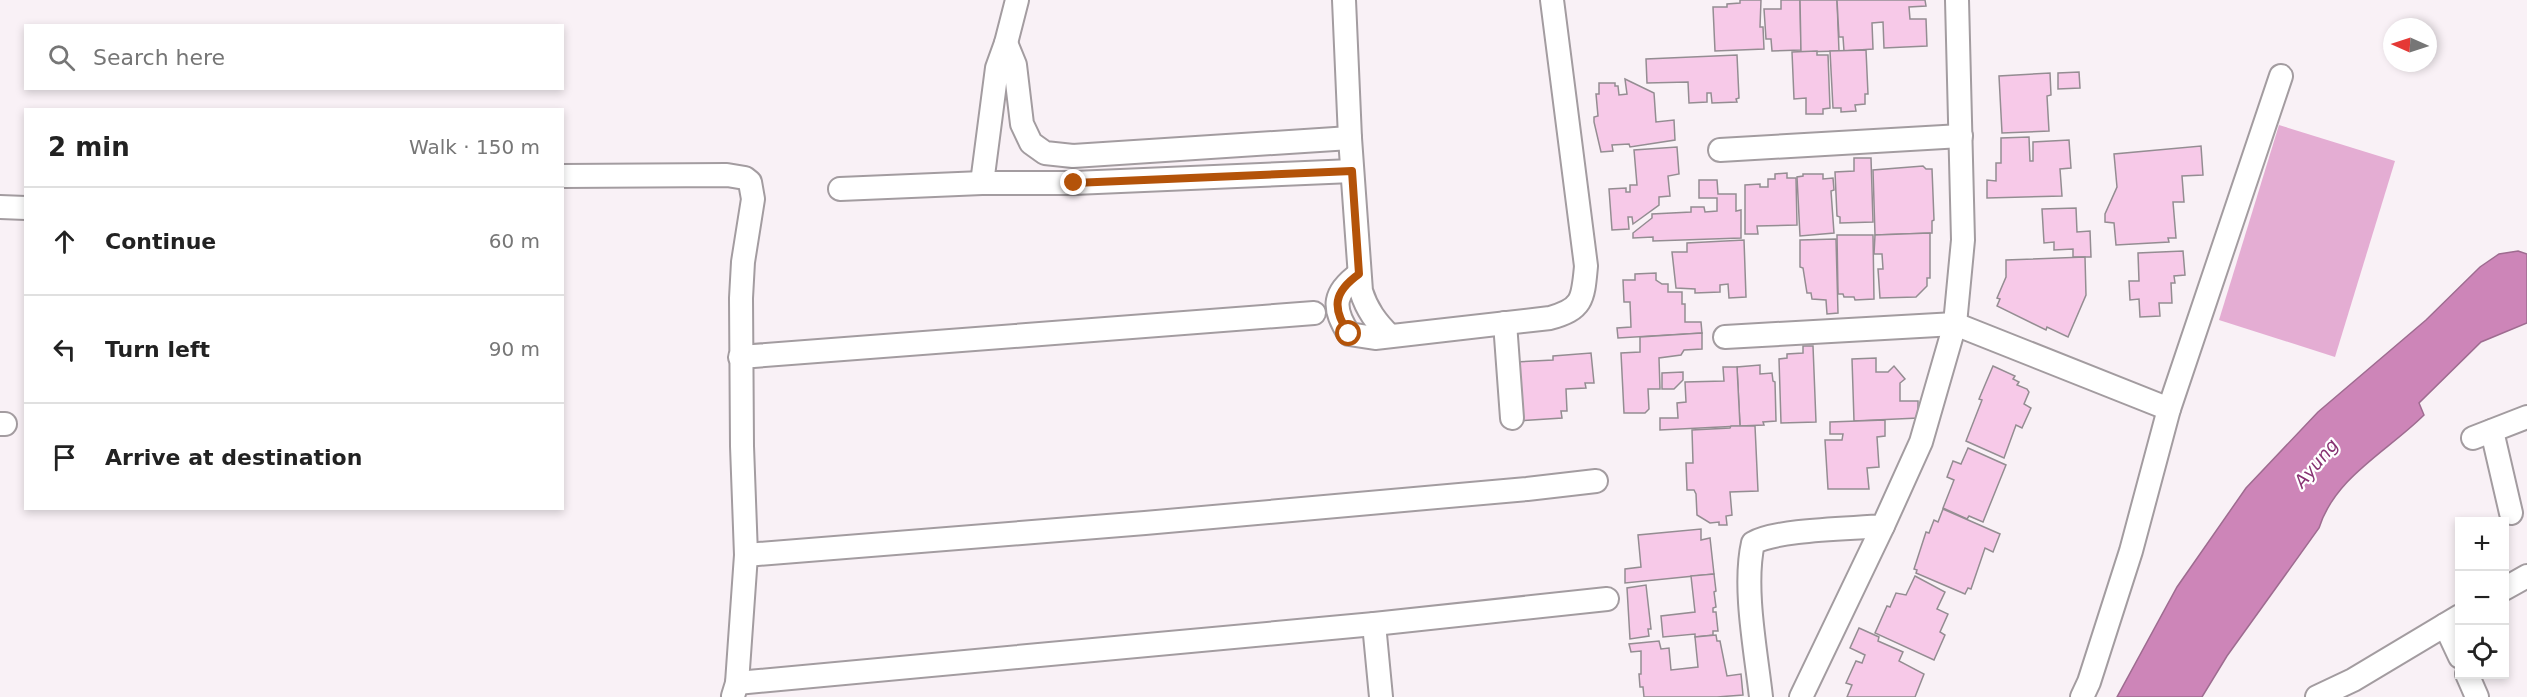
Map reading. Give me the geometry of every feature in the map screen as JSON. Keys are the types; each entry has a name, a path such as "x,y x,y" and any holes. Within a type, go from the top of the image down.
{"street":[{"path":"982,183 997,68 1017,0"},
{"path":"1344,0 1359,274 1366,307 1390,336 1550,318 1568,314 1578,307 1585,281 1586,266 1552,0"},
{"path":"1800,697 1921,442 1955,324 1963,240 1957,0"},
{"path":"1006,43 1015,65 1022,124 1030,143 1045,153 1073,156 1350,138"},
{"path":"2082,697 2089,682 2131,551 2169,409 2281,76"},
{"path":"993,89 1018,92"},
{"path":"1720,150 1961,136"},
{"path":"1073,156 1074,183"},
{"path":"840,189 982,183 1074,183 1352,171"},
{"path":"564,176 727,175 745,178 750,182 753,199 743,262 740,357 746,555 735,690 1607,599"},
{"path":"0,207 24,208"},
{"path":"740,357 1314,314"},
{"path":"1505,323 1512,418"},
{"path":"1725,337 1955,324 2169,409"},
{"path":"2511,513 2483,435 2527,417"},
{"path":"746,555 1145,523 1596,481"},
{"path":"1761,697 1752,612 1750,557 1753,543 1763,537 1883,526"},
{"path":"2509,587 2527,576"},
{"path":"2331,694 2452,620"},
{"path":"1374,624 1381,697"},
{"path":"2469,679 2477,697"}],"shaded area":[{"path":"2279,125 2395,161 2335,357 2219,320"}],"water":[{"name":"Ayung","path":"2518,251 2527,254 2527,323 2481,342 2419,403 2424,415 2350,479 2337,494 2319,528 2227,656 2202,697 2117,697 2177,587 2246,488 2318,412 2426,320 2480,267 2499,254"}],"building":[{"path":"1740,0 1761,0 1760,27 1763,27 1764,49 1715,51 1713,7 1727,7 1727,4 1740,3"},
{"path":"1781,0 1800,0 1801,50 1772,51 1771,39 1766,39 1764,9 1781,9"},
{"path":"1800,0 1837,0 1839,51 1801,52"},
{"path":"1837,0 1925,0 1926,6 1909,7 1910,19 1926,19 1927,46 1884,48 1883,22 1872,23 1873,49 1844,51 1843,37 1839,37"},
{"path":"1866,50 1868,94 1865,94 1865,104 1855,105 1856,111 1841,112 1841,108 1833,108 1830,51"},
{"path":"1817,51 1817,55 1828,55 1830,108 1823,109 1823,114 1806,114 1806,98 1794,99 1792,52"},
{"path":"1737,55 1739,98 1736,99 1737,102 1712,103 1711,93 1707,93 1707,102 1689,103 1688,82 1647,83 1646,59"},
{"path":"2079,72 2080,88 2058,89 2058,73"},
{"path":"2050,73 2051,95 2047,96 2049,131 2002,133 1999,76"},
{"path":"1625,79 1654,93 1656,122 1674,120 1675,140 1630,147 1629,144 1612,145 1613,151 1601,152 1594,122 1594,117 1598,116 1596,94 1599,94 1599,83 1615,83 1615,86 1618,86 1619,95 1627,94"},
{"path":"2029,137 2030,161 2033,161 2033,142 2069,140 2071,168 2060,169 2062,196 1987,198 1987,180 1996,181 1996,163 2001,163 2001,138"},
{"path":"2201,146 2203,175 2182,176 2184,202 2173,202 2176,238 2168,238 2169,242 2116,245 2114,223 2105,222 2105,214 2117,187 2114,154"},
{"path":"1677,147 1679,174 1668,176 1670,196 1659,197 1659,205 1633,224 1632,217 1628,217 1629,229 1612,230 1609,189 1626,188 1626,192 1630,192 1630,185 1637,185 1634,150"},
{"path":"1854,158 1871,158 1873,222 1840,223 1840,217 1837,216 1835,172 1854,171"},
{"path":"1923,166 1926,169 1932,169 1934,220 1932,221 1932,233 1875,235 1873,170"},
{"path":"1787,173 1787,178 1796,178 1797,225 1757,226 1758,234 1745,234 1745,185 1760,184 1760,187 1768,187 1768,179 1775,179 1775,174"},
{"path":"1803,174 1823,174 1823,179 1833,178 1834,190 1831,191 1834,233 1800,236 1797,177"},
{"path":"1699,180 1717,180 1718,194 1736,194 1736,211 1741,210 1741,238 1653,241 1653,237 1633,238 1633,233 1652,218 1652,214 1691,212 1691,207 1704,207 1705,212 1717,211 1717,198 1699,198"},
{"path":"2076,208 2077,232 2090,231 2091,257 2073,257 2073,249 2054,250 2054,242 2044,243 2042,209"},
{"path":"1930,233 1930,278 1927,278 1927,286 1916,297 1880,298 1878,269 1883,269 1882,254 1874,254 1875,235"},
{"path":"1837,235 1873,235 1874,299 1855,300 1854,297 1844,297 1843,294 1838,294"},
{"path":"1836,239 1838,313 1827,314 1826,300 1812,299 1811,293 1807,293 1803,268 1800,267 1800,240"},
{"path":"1744,240 1746,297 1729,298 1728,284 1720,285 1720,292 1695,293 1695,289 1676,288 1672,252 1687,252 1687,243"},
{"path":"2183,251 2185,275 2174,276 2175,283 2171,283 2172,303 2159,303 2160,316 2140,317 2139,299 2130,300 2129,281 2139,281 2138,253"},
{"path":"2085,257 2086,295 2068,337 2047,327 2046,330 1997,306 2000,299 1997,298 2006,277 2006,260"},
{"path":"1656,273 1656,280 1662,284 1668,284 1668,292 1682,292 1685,322 1701,322 1702,333 1618,338 1617,328 1631,327 1630,302 1624,302 1623,280 1635,280 1635,274"},
{"path":"1702,333 1702,349 1684,350 1681,355 1659,358 1660,389 1648,389 1649,409 1645,413 1624,413 1621,353 1640,352 1640,337"},
{"path":"1803,346 1813,346 1816,422 1781,423 1779,359 1787,358 1787,354 1803,353"},
{"path":"1591,353 1594,383 1585,383 1586,388 1566,389 1567,411 1561,411 1562,418 1518,421 1514,362 1553,360 1553,356"},
{"path":"1876,358 1876,372 1888,372 1894,366 1905,379 1900,383 1900,401 1918,401 1918,418 1854,421 1852,359"},
{"path":"1760,365 1760,374 1772,373 1775,382 1776,421 1763,422 1764,425 1740,426 1737,367"},
{"path":"1993,366 2015,376 2013,379 2019,382 2017,385 2027,389 2029,392 2024,404 2031,408 2022,428 2016,425 2004,458 1966,441 1982,400 1979,399"},
{"path":"1723,367 1737,367 1740,426 1660,430 1660,418 1678,418 1677,403 1686,402 1685,382 1724,381"},
{"path":"1683,372 1683,380 1674,389 1662,389 1662,373"},
{"path":"1885,420 1885,436 1877,437 1879,467 1867,468 1869,489 1828,489 1825,440 1842,440 1843,434 1830,434 1830,422"},
{"path":"1731,426 1755,426 1758,491 1730,492 1732,515 1726,516 1727,525 1719,525 1719,522 1710,523 1697,515 1696,494 1694,490 1687,490 1686,463 1693,463 1692,430 1730,428"},
{"path":"1968,448 2006,465 1983,522 1969,516 1967,519 1943,508 1954,480 1947,477 1953,461 1961,464"},
{"path":"1943,509 2000,534 1993,552 1985,548 1971,589 1968,588 1965,594 1916,573 1917,570 1914,569 1926,532 1929,533 1934,520 1938,522"},
{"path":"1701,529 1701,540 1710,538 1714,574 1625,583 1625,569 1641,567 1638,535"},
{"path":"1714,574 1716,607 1713,608 1713,612 1716,612 1718,631 1713,631 1713,635 1695,637 1695,634 1663,637 1661,616 1695,612 1691,576"},
{"path":"1915,576 1945,592 1937,609 1948,614 1940,632 1945,635 1934,660 1875,633 1887,606 1890,607 1896,593 1906,595"},
{"path":"1646,585 1651,629 1648,629 1649,636 1630,639 1627,588"},
{"path":"1859,628 1879,637 1878,641 1903,652 1899,661 1924,674 1915,697 1847,697 1852,685 1846,683 1856,661 1862,663 1865,655 1850,648"},
{"path":"1716,635 1717,641 1720,641 1727,676 1741,674 1743,695 1644,697 1639,674 1641,674 1641,651 1631,652 1629,644 1659,641 1661,649 1669,648 1671,670 1698,667 1695,637"}],"route":[{"path":"1074,183 1352,171 1359,274 1340,291 1338,301 1338,314 1349,334"}]}
